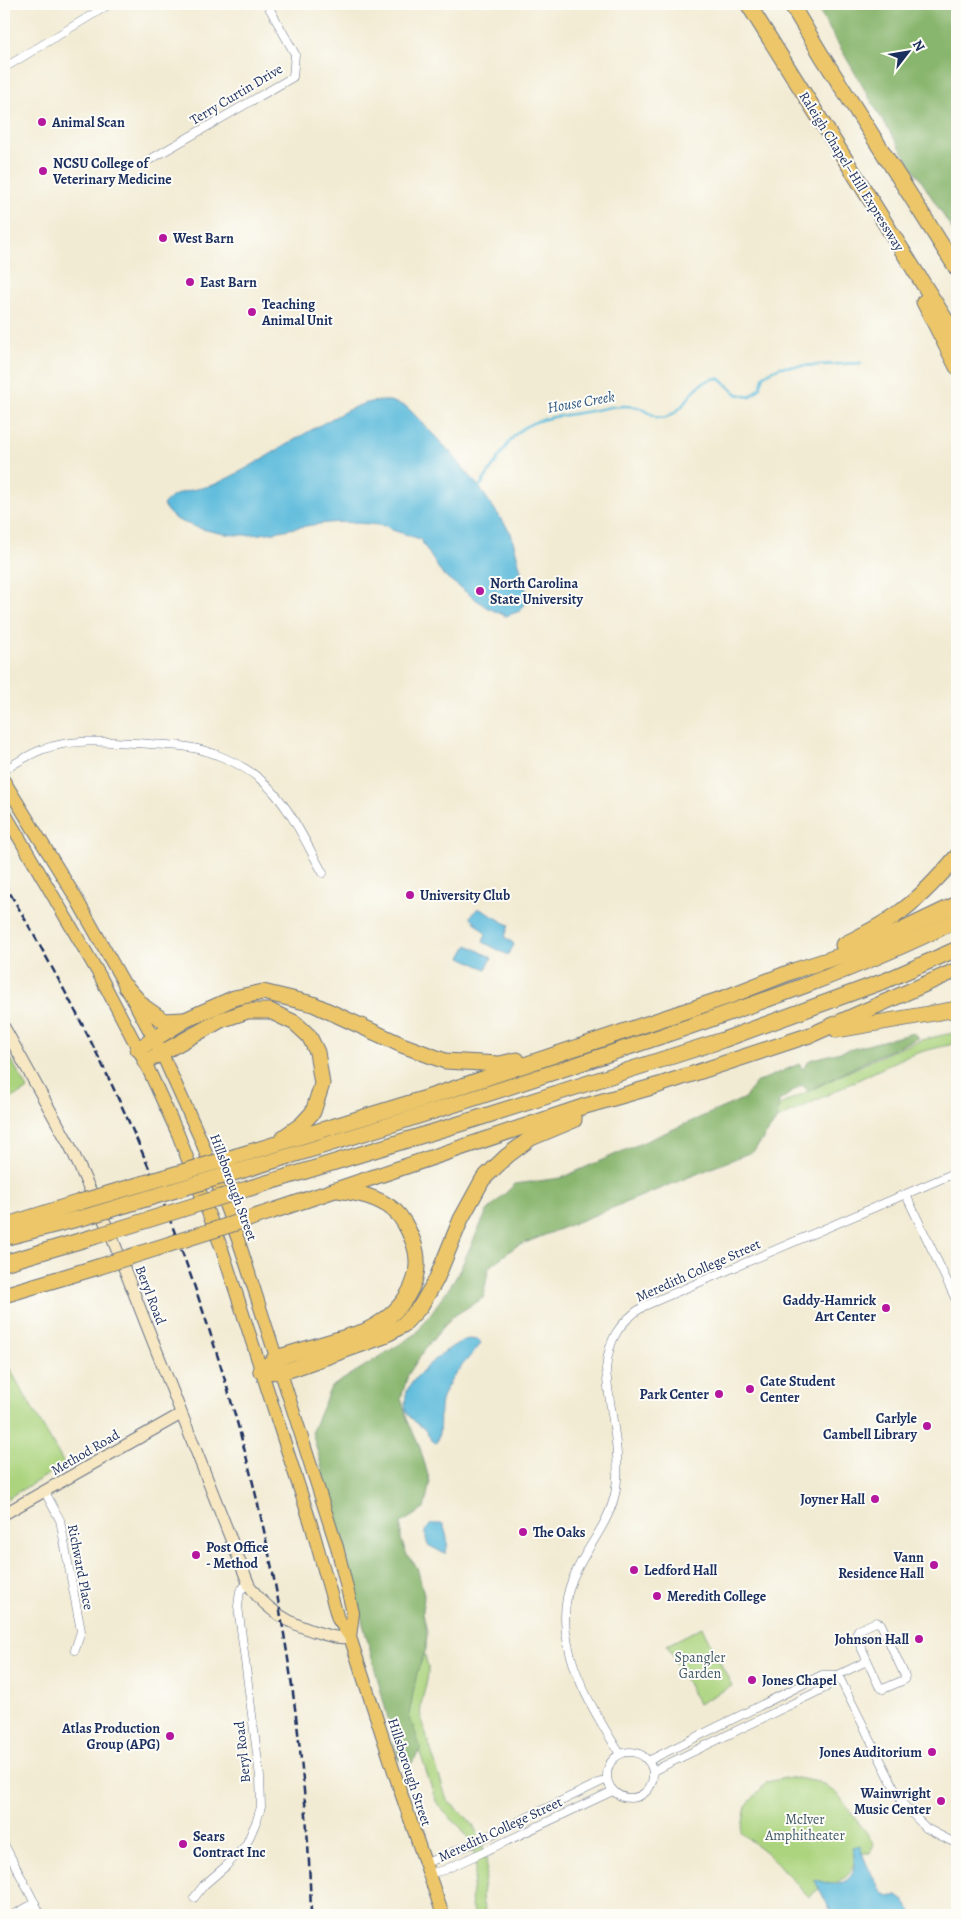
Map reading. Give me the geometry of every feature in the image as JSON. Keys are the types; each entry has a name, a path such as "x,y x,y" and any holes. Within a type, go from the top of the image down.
{"highway":[{"name":"Raleigh Chapel–Hill Expressway","path":"748,4 957,338"},
{"path":"791,4 957,269"},
{"path":"796,4 822,56"},
{"path":"906,187 957,257"},
{"path":"891,233 957,367"},
{"path":"796,970 878,927 904,909 927,889 957,856"},
{"path":"4,1226 272,1146 572,1050 727,997 864,946 957,904"},
{"path":"4,1238 86,1217 243,1170 579,1064 756,1004 905,946 957,920"},
{"path":"4,1263 93,1238 723,1040 887,980 957,949"},
{"path":"4,1295 270,1212 582,1107 659,1086 813,1034 957,970"},
{"path":"126,987 144,1007 164,1021 185,1020"},
{"path":"141,1055 154,1040 185,1020 234,998 263,992 313,1004 402,1045 445,1061 500,1064 572,1050"},
{"path":"813,1034 957,1009"},
{"path":"141,1055 162,1054 220,1020 248,1010 270,1011 295,1023 309,1036 317,1052 322,1084 313,1112 300,1125 272,1146"},
{"path":"278,1365 312,1362 382,1337 403,1326 420,1307 436,1280 461,1219 475,1191 493,1168 531,1138 659,1086"},
{"path":"261,1371 376,1326 395,1312 412,1288 417,1261 409,1232 395,1211 365,1194 334,1190"}],"main road":[{"name":"Hillsborough Street","path":"4,781 76,898 126,987 162,1054 201,1140 218,1184 338,1547 353,1613 350,1637"},
{"name":"Hillsborough Street","path":"4,812 66,915 141,1055 178,1134 211,1217 310,1524 338,1619 350,1637 426,1869 443,1915"}],"street":[{"path":"4,68 110,4"},
{"name":"Terry Curtin Drive","path":"151,159 293,77 295,54 267,4"},
{"path":"4,770 42,750 77,743 103,741 188,747 210,753 234,762 260,779 276,795 323,873"},
{"name":"Beryl Road","path":"4,1027 57,1121 114,1240 248,1583 265,1604 290,1622 336,1638 350,1637"},
{"name":"Meredith College Street","path":"620,1754 601,1724 575,1669 569,1654 565,1633 567,1594 572,1579 606,1521 615,1493 616,1464 606,1370 608,1355 615,1334 628,1318 644,1306 957,1172"},
{"path":"906,1194 957,1302"},
{"name":"Method Road","path":"4,1514 181,1414"},
{"name":"Richward Place","path":"45,1492 60,1520 81,1631 75,1650"},
{"name":"Beryl Road","path":"194,1898 246,1845 261,1807 260,1776 238,1606 240,1591 248,1583"},
{"path":"876,1622 881,1624 904,1671 904,1680 883,1689 879,1686 867,1661 856,1636 858,1630 876,1622"},
{"path":"653,1771 825,1688 838,1675 867,1661"},
{"path":"648,1761 711,1728 822,1675 838,1675"},
{"path":"838,1675 902,1803 926,1828 951,1841 957,1841"},
{"path":"711,1728 717,1740"},
{"path":"635,1753 648,1761 653,1771 651,1786 646,1792 640,1796 625,1798 613,1791 607,1779 609,1765 620,1754 635,1753"},
{"name":"Meredith College Street","path":"426,1869 441,1858 607,1779"},
{"name":"Meredith College Street","path":"426,1869 444,1870 613,1791"},
{"name":"Meredith College Street","path":"576,1794 582,1805"},
{"path":"4,1844 41,1915"},
{"path":"13,1915 35,1903"}],"green space":[{"path":"815,4 957,4 957,237 880,116"},
{"path":"957,1032 957,1043 903,1058 480,1261 365,1428 428,1667 420,1712 421,1719 446,1797 471,1823 478,1835 487,1862 482,1898 487,1915 475,1915 471,1900 476,1865 473,1850 463,1830 444,1812 436,1801 410,1723 409,1712 417,1670 354,1417 426,1326 451,1288 461,1267 753,1118 887,1053 921,1040"},
{"path":"913,1033 919,1038 879,1055 808,1091 802,1085 779,1101 777,1120 754,1151 515,1247 489,1267 483,1298 452,1317 424,1350 408,1375 401,1398 407,1419 420,1448 430,1482 424,1509 401,1523 401,1539 407,1555 417,1567 424,1594 423,1613 427,1632 426,1649 417,1673 409,1715 421,1749 411,1764 399,1760 312,1431 331,1387 416,1334 456,1278 487,1211 515,1184 561,1178 745,1098 755,1083 799,1064 803,1069 810,1060"},
{"path":"4,1048 28,1089 4,1103"},
{"path":"4,1359 65,1465 4,1500"},
{"name":"Spangler Garden","path":"702,1627 732,1686 698,1704 667,1645"},
{"name":"McIver Amphitheater","path":"790,1777 819,1782 837,1793 874,1844 870,1853 856,1853 854,1864 845,1878 835,1883 827,1882 809,1897 768,1854 741,1833 746,1806 767,1782"}],"water":[{"path":"390,401 407,407 450,452 479,487 511,533 526,590 525,602 520,611 506,616 486,607 442,574 420,539 392,530 386,526 335,522 264,534 233,535 196,527 181,521 173,517 163,505 181,493 218,483 350,409 370,402"},
{"path":"478,908 509,925 505,937 514,945 508,955 483,942 486,934 470,917"},
{"path":"468,945 492,958 486,969 461,957"},
{"path":"468,1339 479,1340 481,1344 458,1371 444,1393 441,1401 439,1433 436,1443 407,1413 405,1404 407,1393 409,1387 420,1373 453,1346"},
{"path":"431,1524 443,1524 447,1542 445,1554 428,1545 426,1534"},
{"path":"860,1845 874,1879 882,1891 886,1895 897,1896 904,1901 913,1915 833,1915 814,1879 834,1884 848,1880 854,1867 852,1847"}],"waterway":[{"name":"House Creek","path":"479,487 514,436 529,425 547,418 623,406 638,407 656,417 662,418 674,413 696,389 709,380 719,378 737,394 750,397 760,388 764,375 780,367 861,363"}],"railway":[{"path":"4,883 46,956 85,1031 110,1081 154,1179 192,1280 226,1383 254,1488 277,1593 294,1700 305,1807 311,1915"}],"place":[{"name":"Animal Scan","path":"42,122"},
{"name":"NCSU College of Veterinary Medicine","path":"43,171"},
{"name":"West Barn","path":"163,238"},
{"name":"East Barn","path":"190,282"},
{"name":"Teaching Animal Unit","path":"252,312"},
{"name":"North Carolina State University","path":"480,591"},
{"name":"University Club","path":"410,895"},
{"name":"Gaddy-Hamrick Art Center","path":"886,1308"},
{"name":"Cate Student Center","path":"750,1389"},
{"name":"Park Center","path":"719,1394"},
{"name":"Carlyle Cambell Library","path":"927,1426"},
{"name":"Joyner Hall","path":"875,1499"},
{"name":"The Oaks","path":"523,1532"},
{"name":"Post Office - Method","path":"196,1555"},
{"name":"Vann Residence Hall","path":"934,1565"},
{"name":"Ledford Hall","path":"634,1570"},
{"name":"Meredith College","path":"657,1596"},
{"name":"Johnson Hall","path":"919,1639"},
{"name":"Jones Chapel","path":"752,1680"},
{"name":"Atlas Production Group (APG)","path":"170,1736"},
{"name":"Jones Auditorium","path":"932,1752"},
{"name":"Wainwright Music Center","path":"941,1801"},
{"name":"Sears Contract Inc","path":"183,1844"}]}
